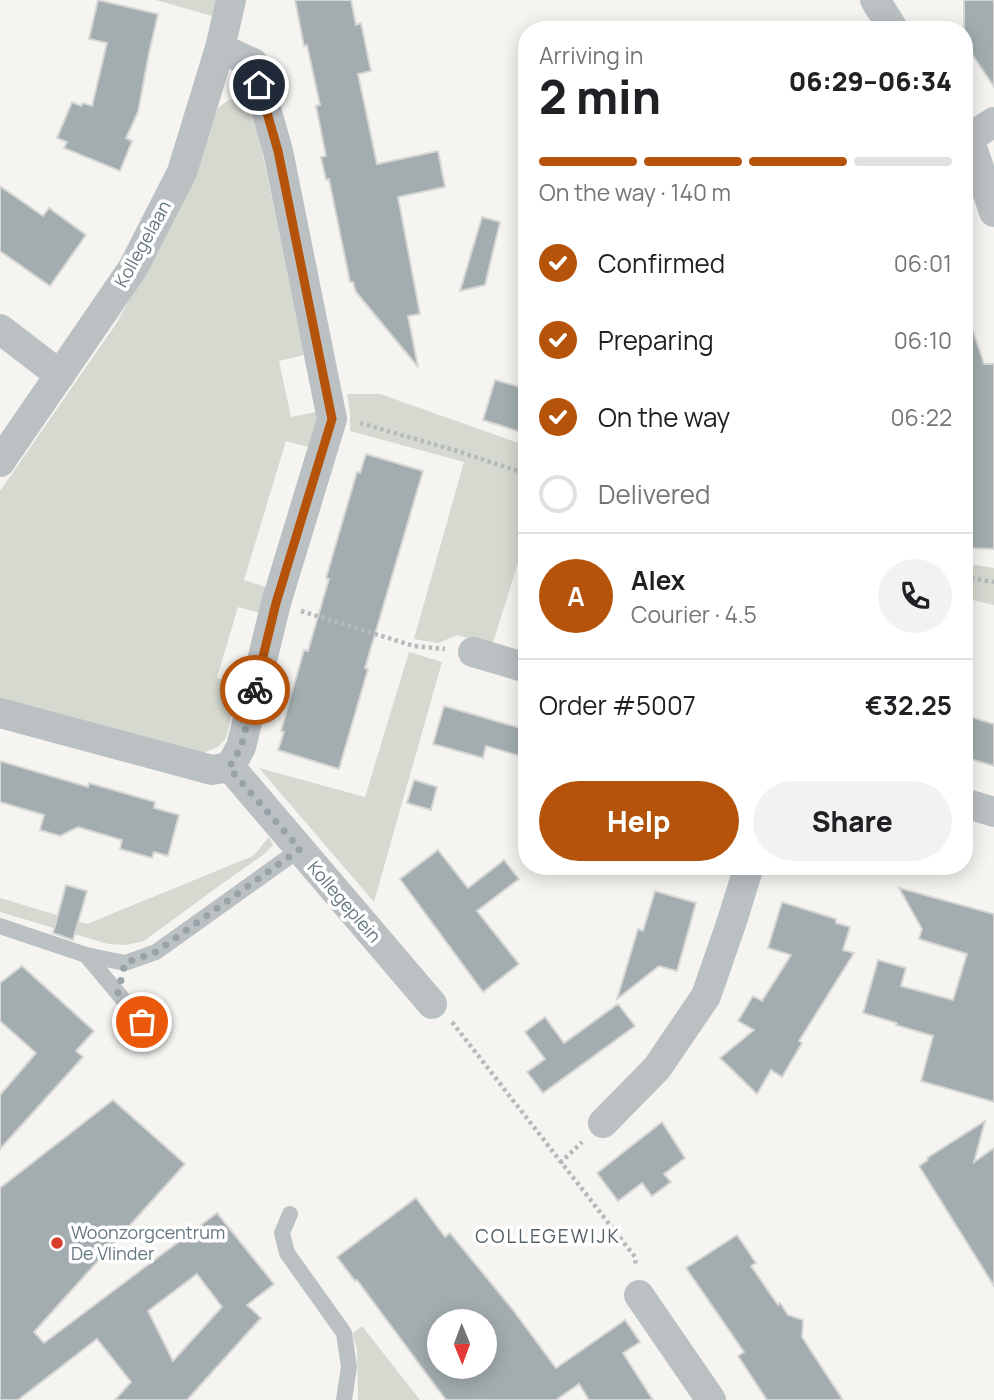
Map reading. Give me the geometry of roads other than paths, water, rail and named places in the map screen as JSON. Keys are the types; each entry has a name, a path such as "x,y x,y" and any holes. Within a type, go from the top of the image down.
{"street":[{"name":"Kollegelaan","path":"0,462 133,268 182,172 220,48 231,0"},
{"path":"874,0 888,21"},
{"path":"0,713 212,770 229,768 241,747 276,603 332,419 278,151 253,63 220,48"},
{"path":"973,133 994,122"},
{"path":"973,156 994,212"},
{"path":"0,329 60,375"},
{"path":"473,652 518,665"},
{"name":"Kollegeplein","path":"229,768 432,1004"},
{"path":"973,806 994,812"},
{"path":"603,1123 657,1068 706,996 746,875"},
{"path":"639,1295 710,1400"}],"lane":[{"path":"0,926 86,955 125,963 156,952 300,849"},
{"path":"86,955 142,1022"},
{"path":"118,993 125,963"},
{"path":"290,1214 282,1233 287,1253 344,1333 349,1367 344,1400"}],"place":[{"name":"Woonzorgcentrum De Vlinder","path":"57,1243"}],"district":[{"name":"COLLEGEWIJK","path":"548,1236"}]}
